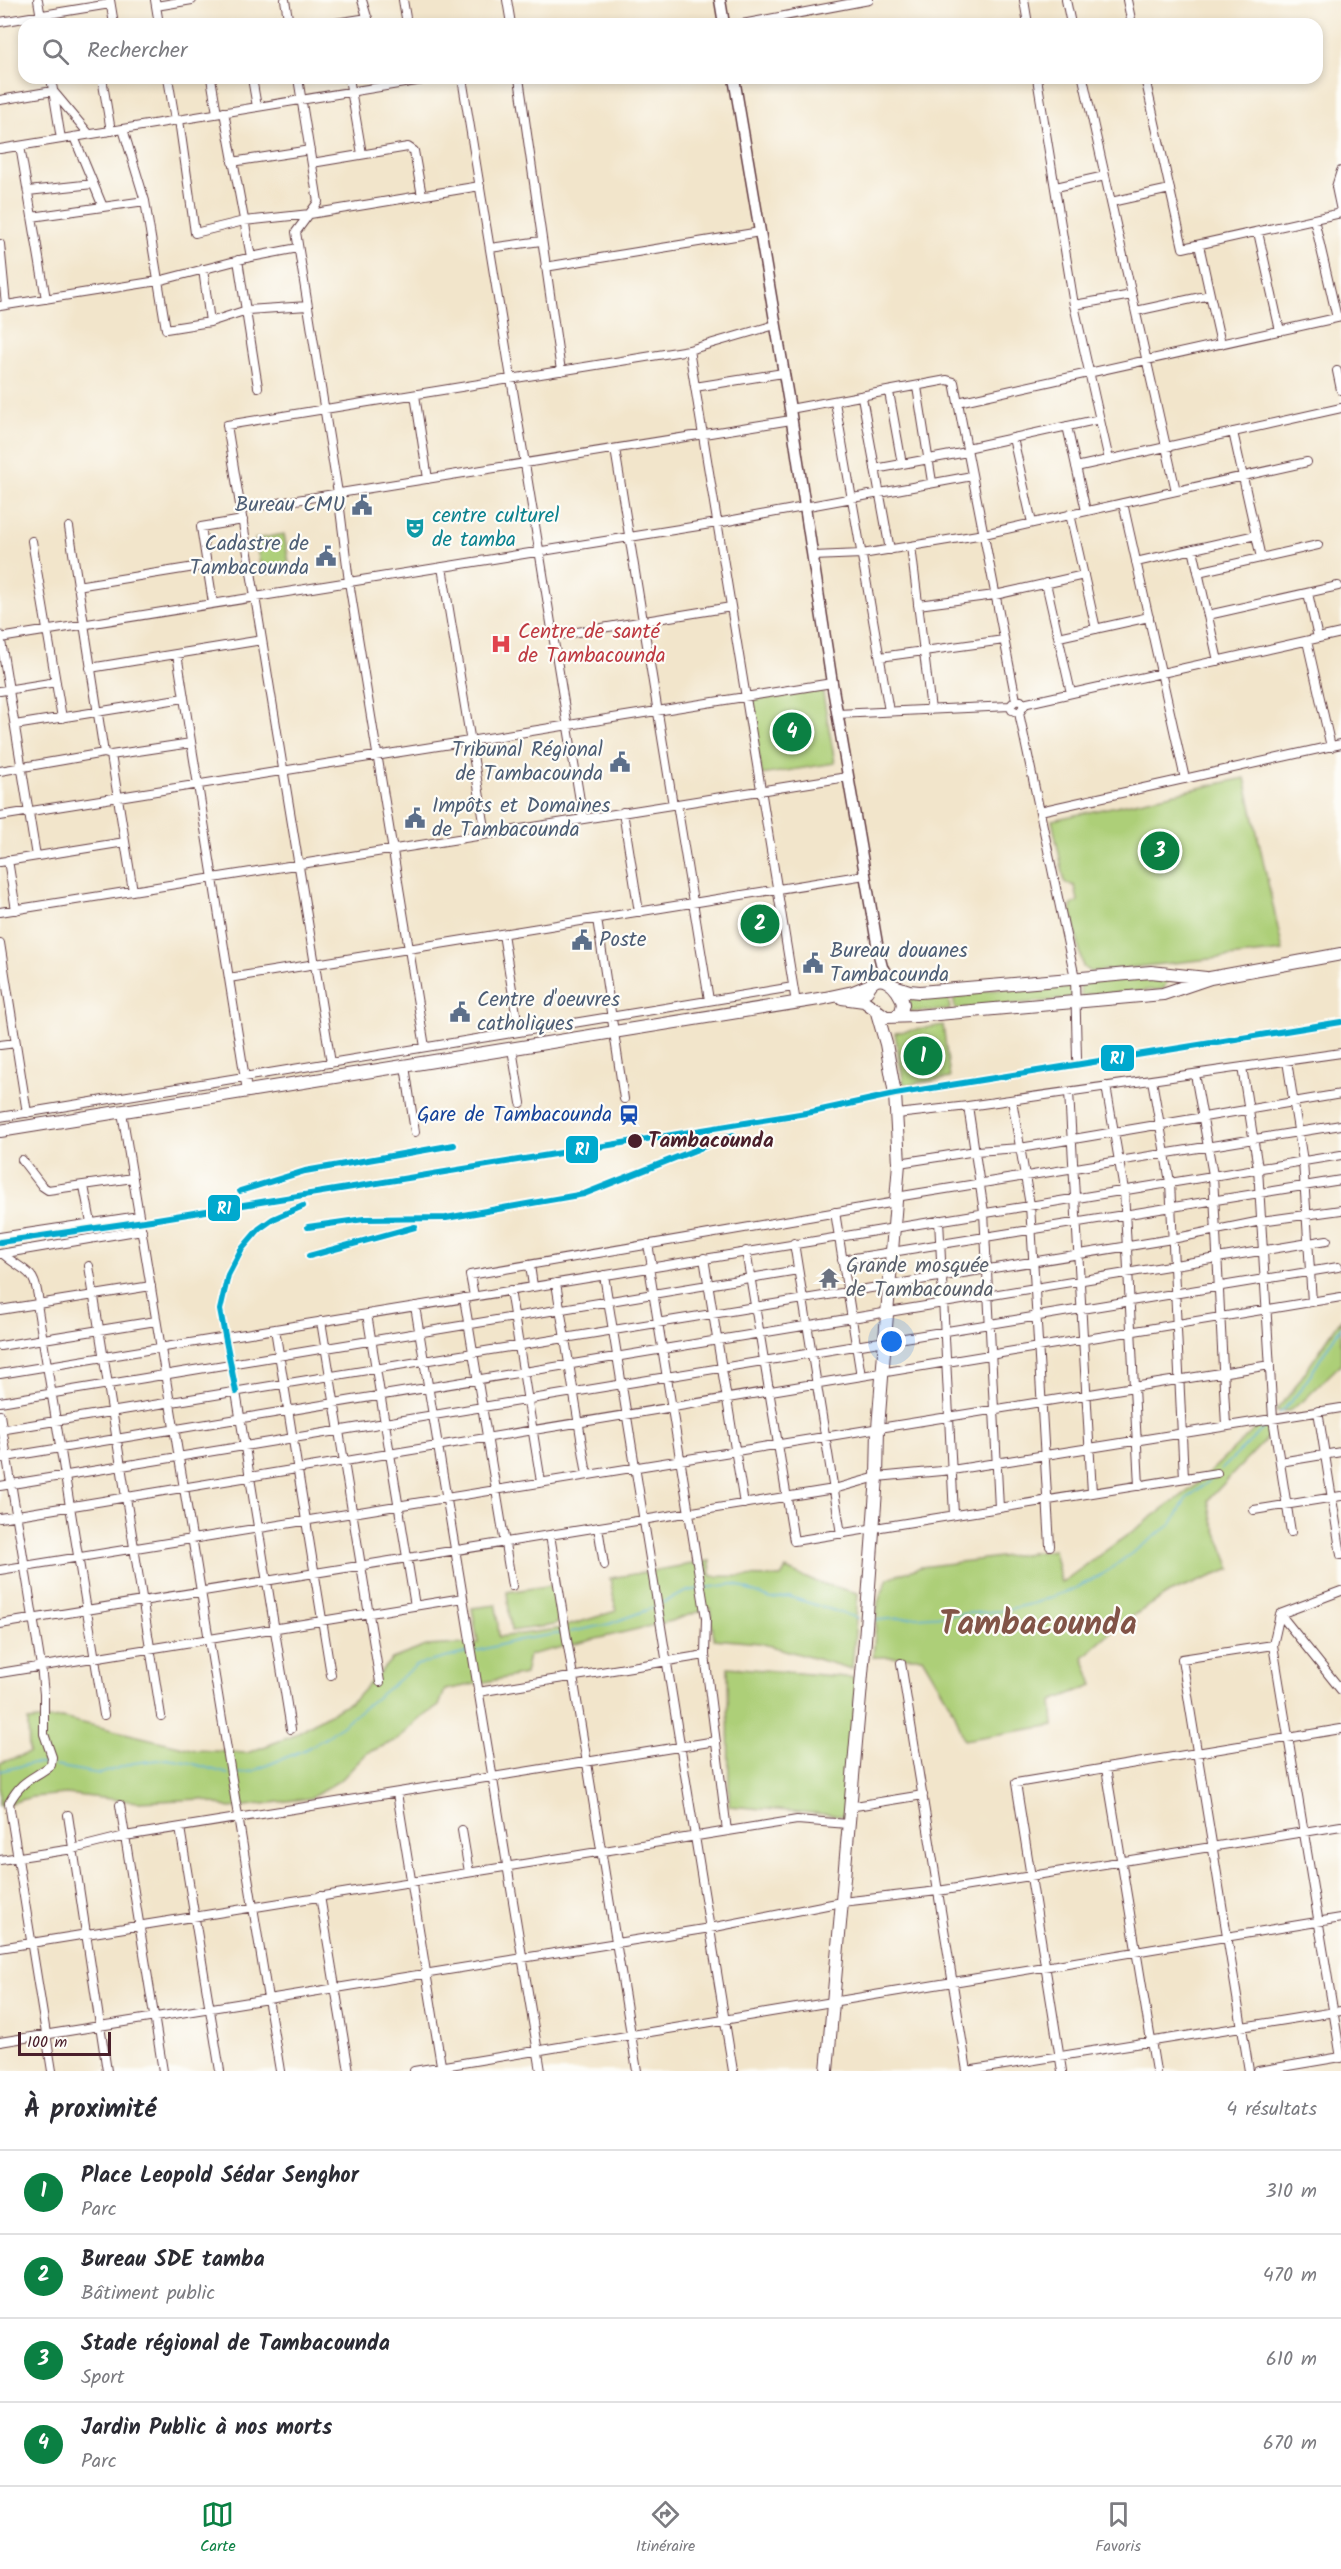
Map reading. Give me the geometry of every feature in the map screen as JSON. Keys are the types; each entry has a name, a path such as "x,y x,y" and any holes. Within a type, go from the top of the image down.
{"highway":[{"path":"825,998 854,998 886,1017 895,1017 1163,994 1210,978 1341,954"},
{"path":"0,1131 825,998 853,992 872,983 886,980 909,992 920,993 1160,972 1210,978"},
{"path":"827,2071 865,1640 877,1477 878,1428 899,1163 897,1114 886,1044 875,1009 868,998 872,983"},
{"path":"886,1044 895,1017 901,1012 903,1004 894,985"}],"main road":[{"path":"720,0 723,18"},
{"path":"735,84 837,714 879,956 882,967 894,985"},
{"path":"872,983 877,974 879,956"}],"street":[{"path":"38,0 41,18"},
{"path":"158,18 155,3 192,0"},
{"path":"285,0 288,18"},
{"path":"362,0 368,18"},
{"path":"403,0 406,18"},
{"path":"507,0 510,18"},
{"path":"774,18 870,0"},
{"path":"1024,0 1027,18"},
{"path":"1066,0 1070,18"},
{"path":"1127,0 1131,18"},
{"path":"49,18 110,2 113,18"},
{"path":"0,22 18,21"},
{"path":"52,84 61,139"},
{"path":"103,84 111,131"},
{"path":"169,84 195,233 244,221 310,214 480,186"},
{"path":"213,84 232,162 251,257"},
{"path":"253,84 257,107"},
{"path":"299,84 318,202 296,232 298,248 338,493 349,582 425,1047"},
{"path":"350,84 362,154"},
{"path":"0,149 351,92 377,84"},
{"path":"463,84 583,819"},
{"path":"520,84 561,371"},
{"path":"1038,84 1074,305 1109,460"},
{"path":"1084,84 1176,491"},
{"path":"1145,84 1183,248 1341,212 1336,187 1341,171"},
{"path":"0,100 53,91"},
{"path":"53,91 88,134"},
{"path":"123,129 145,201 166,329 210,322 247,310 308,306"},
{"path":"74,137 102,207"},
{"path":"20,146 46,299"},
{"path":"312,163 408,147 414,151 423,196"},
{"path":"232,162 310,150"},
{"path":"1056,187 1105,176"},
{"path":"28,191 93,184"},
{"path":"1111,202 1170,189"},
{"path":"32,217 145,201"},
{"path":"958,402 1339,318 1314,219"},
{"path":"1258,231 1280,330"},
{"path":"545,267 760,232"},
{"path":"490,248 541,241"},
{"path":"0,244 3,306 158,281 203,268 298,248"},
{"path":"1199,245 1221,344"},
{"path":"238,260 258,387"},
{"path":"203,268 210,322"},
{"path":"1074,305 1132,295"},
{"path":"1136,311 1210,295"},
{"path":"331,1063 227,425 689,350 775,325"},
{"path":"689,350 795,1003"},
{"path":"1337,371 1341,390"},
{"path":"695,387 783,373"},
{"path":"789,409 950,380 954,382 1016,703 1023,709 1019,713 1075,978 1077,1058"},
{"path":"917,387 932,482"},
{"path":"889,392 902,464"},
{"path":"415,395 429,479"},
{"path":"862,397 890,550"},
{"path":"835,402 889,711"},
{"path":"1076,467 1341,408"},
{"path":"875,469 1100,419"},
{"path":"241,509 791,420"},
{"path":"1067,426 1086,511"},
{"path":"1233,432 1261,558"},
{"path":"1013,438 1032,523"},
{"path":"615,448 709,1000"},
{"path":"813,556 862,554 984,534 1307,462"},
{"path":"36,856 15,725 4,690 0,637 717,523 804,505 972,476"},
{"path":"1123,503 1185,779"},
{"path":"1070,514 1096,629"},
{"path":"213,603 201,527 243,520"},
{"path":"69,527 97,712 117,797 133,891"},
{"path":"1136,562 1256,535"},
{"path":"32,541 62,718"},
{"path":"1198,572 1318,545"},
{"path":"911,546 931,710"},
{"path":"1193,549 1218,660"},
{"path":"77,586 207,565"},
{"path":"442,567 486,834"},
{"path":"918,605 995,595 1084,575"},
{"path":"1046,583 1071,693"},
{"path":"1208,615 1338,586"},
{"path":"1308,592 1318,638"},
{"path":"554,636 731,607"},
{"path":"1059,637 1149,617"},
{"path":"837,714 1016,703 1071,693 1341,633"},
{"path":"90,668 262,640"},
{"path":"880,657 1004,640"},
{"path":"1307,641 1331,747"},
{"path":"177,654 248,1091"},
{"path":"4,690 56,682"},
{"path":"0,816 832,683"},
{"path":"15,725 184,698"},
{"path":"0,771 191,743"},
{"path":"1040,812 1341,744"},
{"path":"0,912 848,777"},
{"path":"623,813 639,912"},
{"path":"16,910 4,861 125,842"},
{"path":"229,978 866,875"},
{"path":"597,919 624,1099"},
{"path":"503,934 519,1032"},
{"path":"0,943 4,999 16,1043 27,1113"},
{"path":"0,1117 793,987"},
{"path":"0,1045 16,1043"},
{"path":"512,1049 520,1103"},
{"path":"897,1114 1341,1053"},
{"path":"1287,1061 1300,1132 1312,1302"},
{"path":"405,1066 415,1132"},
{"path":"1242,1067 1258,1168 1273,1419 1291,1532"},
{"path":"1195,1074 1213,1175 1226,1426"},
{"path":"1152,1080 1170,1182 1184,1478"},
{"path":"1107,1086 1124,1190 1139,1486"},
{"path":"1069,1092 1092,1493"},
{"path":"899,1163 976,1151 1020,1148 1341,1095"},
{"path":"1012,1100 1030,1205 1050,1546"},
{"path":"968,1106 984,1212 999,1508"},
{"path":"122,1112 280,2071"},
{"path":"512,1586 469,1324 470,1275 834,1212 981,1183 1341,1125"},
{"path":"0,1374 1341,1155"},
{"path":"22,1160 46,1189 57,1190 133,1178"},
{"path":"842,1260 1341,1180"},
{"path":"84,1186 91,1223"},
{"path":"1,1430 1034,1262 1172,1239 1261,1221 1341,1210"},
{"path":"834,1212 861,1376"},
{"path":"0,1237 139,1215"},
{"path":"939,1220 954,1515"},
{"path":"2,1254 141,1230"},
{"path":"3,1457 1327,1240"},
{"path":"794,1243 841,1534"},
{"path":"648,1244 658,1323 706,1618 705,1655 727,1831"},
{"path":"746,1251 794,1541 1217,1473"},
{"path":"2,1254 28,1270 34,1278 104,1715"},
{"path":"704,1258 744,1504"},
{"path":"530,1264 533,1286"},
{"path":"88,1266 161,1716"},
{"path":"0,1486 1338,1267"},
{"path":"0,1402 798,1270"},
{"path":"604,1275 733,2071"},
{"path":"556,1282 587,1475"},
{"path":"0,1310 151,1286"},
{"path":"510,1290 541,1482"},
{"path":"0,1518 1341,1298"},
{"path":"415,1306 541,2071"},
{"path":"367,1314 415,1606"},
{"path":"0,1346 156,1321"},
{"path":"321,1321 380,1682"},
{"path":"274,1329 331,1675"},
{"path":"0,1569 1269,1365"},
{"path":"236,1392 291,1729"},
{"path":"0,1624 834,1489 877,1477 952,1470 1341,1408"},
{"path":"1318,1411 1325,1454 1336,1497 1341,1555"},
{"path":"0,1415 3,1457 11,1484 41,1666 44,1734 52,1763 29,1778 15,1792 9,1803 52,2071"},
{"path":"1280,1462 1341,1452"},
{"path":"1254,1510 1336,1497"},
{"path":"598,1527 604,1564"},
{"path":"550,1535 638,2071"},
{"path":"1280,1614 1341,1591"},
{"path":"0,1673 463,1598"},
{"path":"1258,2071 1341,2058 1337,2011 1319,1921 1273,1645 1280,1614"},
{"path":"1280,1614 1341,1690"},
{"path":"1249,2071 1182,1659 1273,1645"},
{"path":"478,1692 705,1655"},
{"path":"901,1663 968,2071 1337,2011"},
{"path":"1062,2071 1016,1783 1341,1729"},
{"path":"0,1860 73,1849 125,1836 716,1741"},
{"path":"1106,1768 1156,2071"},
{"path":"397,1793 442,2069"},
{"path":"849,1808 922,1796"},
{"path":"120,1805 163,2071"},
{"path":"68,1815 107,2071"},
{"path":"0,1948 797,1820 849,1824"},
{"path":"0,2042 710,1928 842,1902 938,1891 1341,1826"},
{"path":"180,1828 220,2071"},
{"path":"462,1830 469,1872"},
{"path":"320,1896 349,2071"},
{"path":"414,2071 442,2069 538,2051 1341,1918"}],"green space":[{"path":"284,534 290,569 262,574 255,539"},
{"path":"822,688 835,763 762,775 749,701"},
{"path":"1245,778 1283,951 1090,972 1083,967 1071,910 1071,906 1078,901 1075,886 1065,883 1052,820"},
{"path":"1156,974 1167,979 1164,989 1081,996 1080,984 1084,980"},
{"path":"1074,982 1073,999 955,1009 953,994"},
{"path":"948,994 950,1010 911,1012 909,1001 911,998"},
{"path":"943,1025 950,1078 904,1085 895,1033"},
{"path":"1341,1319 1341,1364 1303,1401 1289,1411 1275,1411 1291,1393"},
{"path":"1268,1420 1271,1434 1208,1500 1212,1520 1231,1569 1169,1593 1123,1622 1083,1657 1093,1685 1052,1701 1054,1725 964,1740 954,1711 922,1657 873,1657 878,1602 888,1578 921,1567 1054,1550 1061,1583 1195,1486 1260,1424"},
{"path":"710,1561 711,1576 781,1577 786,1569 813,1581 858,1593 852,1669 760,1643 714,1639 710,1608 671,1621 529,1655 525,1674 445,1690 439,1706 417,1721 399,1739 367,1753 342,1779 311,1798 230,1808 201,1799 138,1802 66,1794 32,1797 0,1806 0,1763 29,1753 28,1721 62,1718 196,1750 247,1753 290,1737 355,1699 392,1659 426,1646 478,1643 472,1608 496,1605 499,1637 557,1629 616,1611 610,1578"},
{"path":"553,1585 559,1621 554,1625 511,1631 507,1592"},
{"path":"728,1667 857,1678 846,1816 729,1806"}],"waterway":[{"path":"1279,1414 1305,1383 1341,1327"},
{"path":"1221,1470 1269,1423"},
{"path":"876,1620 1000,1611 1035,1603 1076,1588 1103,1574 1172,1524 1186,1499 1213,1478"},
{"path":"704,1588 734,1584 771,1599 790,1597 858,1618"},
{"path":"662,1603 688,1591 699,1589"},
{"path":"570,1632 609,1624 655,1607"},
{"path":"477,1651 519,1640 563,1633"},
{"path":"236,1774 253,1771 304,1750 327,1737 417,1665 469,1652"},
{"path":"55,1766 100,1774 133,1763 167,1759 187,1762 228,1774"},
{"path":"0,1771 30,1764 44,1764"}],"transit line":[{"name":"R1","path":"0,1242 151,1220 812,1112 895,1094 1341,1022"},
{"name":"R1","path":"308,1227 364,1219 446,1218 584,1194 733,1135"},
{"name":"R1","path":"240,1191 305,1171 454,1145"},
{"name":"R1","path":"236,1392 220,1310 228,1275 241,1250 259,1229 273,1219 303,1206"},
{"name":"R1","path":"309,1256 415,1227"}],"place":[{"name":"Bureau CMU","path":"362,505"},
{"name":"centre culturel de tamba","path":"415,528"},
{"name":"Cadastre de Tambacounda","path":"326,556"},
{"name":"Centre de santé de Tambacounda","path":"501,644"},
{"name":"Jardin Public à nos morts","path":"792,732"},
{"name":"Tribunal Régional de Tambacounda","path":"620,762"},
{"name":"Impôts et Domaines de Tambacounda","path":"415,818"},
{"name":"Stade régional de Tambacounda","path":"1160,851"},
{"name":"Bureau SDE tamba","path":"760,924"},
{"name":"Poste","path":"582,940"},
{"name":"Bureau douanes Tambacounda","path":"813,963"},
{"name":"Centre d'oeuvres catholiques","path":"460,1012"},
{"name":"Place Leopold Sédar Senghor","path":"923,1056"},
{"name":"Gare de Tambacounda","path":"629,1115"},
{"name":"Tambacounda","path":"635,1141"},
{"name":"Grande mosquée de Tambacounda","path":"829,1278"}],"district":[{"name":"Tambacounda","path":"1038,1625"}]}
